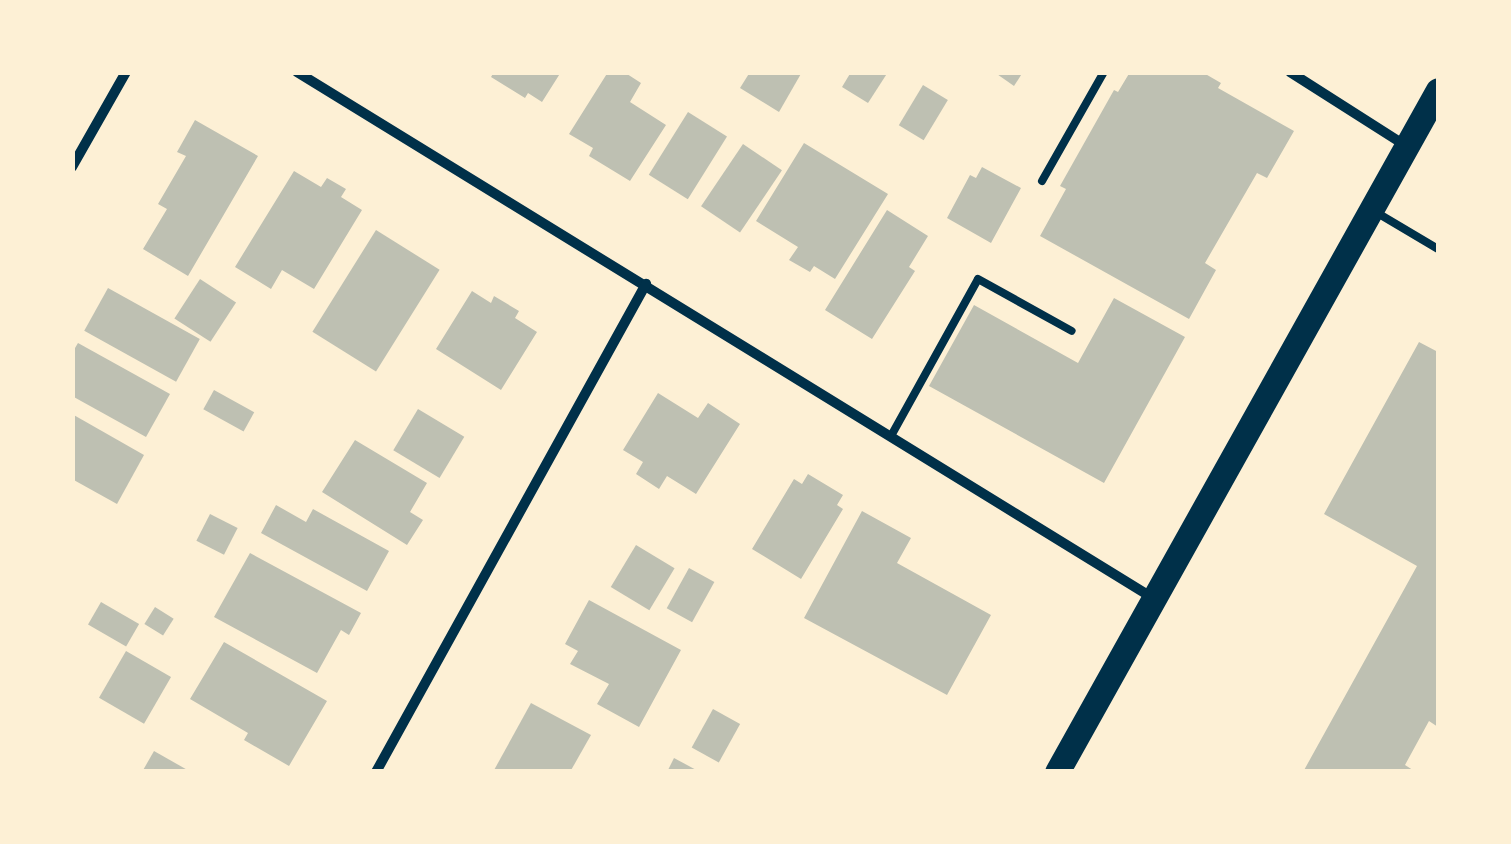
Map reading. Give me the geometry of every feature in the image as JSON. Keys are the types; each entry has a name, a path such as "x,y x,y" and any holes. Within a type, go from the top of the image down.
{"main road":[{"path":"1057,772 1407,147 1431,120 1438,90"}],"street":[{"path":"72,168 126,72"},
{"path":"297,72 1154,598"},
{"path":"1290,72 1407,147"},
{"path":"376,772 646,284"}],"lane":[{"path":"1042,181 1104,72"},
{"path":"1371,210 1438,249"},
{"path":"891,436 978,279 1072,331"}],"building":[{"path":"494,72 561,72 542,102 528,93 525,98 491,77"},
{"path":"608,72 624,72 641,83 630,102 666,125 630,181 589,156 593,148 569,134"},
{"path":"750,72 802,72 779,112 740,88"},
{"path":"851,72 888,72 868,103 842,87"},
{"path":"994,72 1023,72 1014,86"},
{"path":"1130,72 1202,72 1221,83 1218,88 1294,131 1267,178 1257,173 1205,263 1216,270 1189,319 1040,236 1066,189 1060,186 1114,90 1118,92"},
{"path":"923,85 948,100 924,140 899,125"},
{"path":"688,112 727,136 688,199 649,175"},
{"path":"195,120 258,156 188,276 143,249 167,209 158,204 186,156 177,152"},
{"path":"804,143 888,194 835,279 814,266 810,272 789,260 798,247 756,221"},
{"path":"743,144 782,170 740,232 701,206"},
{"path":"982,167 1021,188 991,243 947,218 970,175 976,178"},
{"path":"294,171 321,187 327,178 346,189 341,197 362,210 314,289 282,270 271,289 235,267"},
{"path":"887,210 928,236 909,267 915,271 872,339 825,310"},
{"path":"376,230 440,270 376,372 312,332"},
{"path":"200,279 236,302 210,342 174,318"},
{"path":"108,288 200,339 176,382 84,331"},
{"path":"472,291 491,303 494,296 519,311 515,318 537,332 501,390 436,349"},
{"path":"1114,298 1185,337 1104,483 929,386 974,305 1078,363"},
{"path":"1419,342 1438,352 1438,727 1429,721 1405,765 1416,772 1303,772 1417,566 1324,514"},
{"path":"78,343 170,394 146,437 72,396 72,353"},
{"path":"214,390 254,412 244,432 203,409"},
{"path":"658,393 698,418 708,403 740,424 696,494 667,476 659,489 636,474 643,462 623,450"},
{"path":"418,409 464,437 440,478 393,450"},
{"path":"72,414 144,455 117,504 72,479"},
{"path":"355,440 427,483 410,512 423,520 407,545 322,492"},
{"path":"808,474 843,495 837,505 843,509 801,579 752,549 794,479 802,484"},
{"path":"276,505 306,522 313,509 389,551 367,591 261,533"},
{"path":"862,511 911,538 897,563 991,615 947,695 804,618"},
{"path":"210,514 238,528 224,555 196,541"},
{"path":"636,545 675,568 649,610 611,587"},
{"path":"250,553 361,613 349,635 341,630 317,673 214,617"},
{"path":"689,568 714,582 692,622 667,608"},
{"path":"589,600 681,650 639,727 597,704 609,684 570,664 578,651 565,644"},
{"path":"101,602 139,624 126,647 88,625"},
{"path":"155,607 174,619 163,636 144,624"},
{"path":"224,642 327,701 289,766 244,740 248,733 190,699"},
{"path":"126,651 171,677 144,724 99,698"},
{"path":"531,703 591,735 570,772 493,772"},
{"path":"713,709 740,724 719,763 692,747"},
{"path":"154,751 191,772 142,772"},
{"path":"674,758 700,772 667,772"}]}
